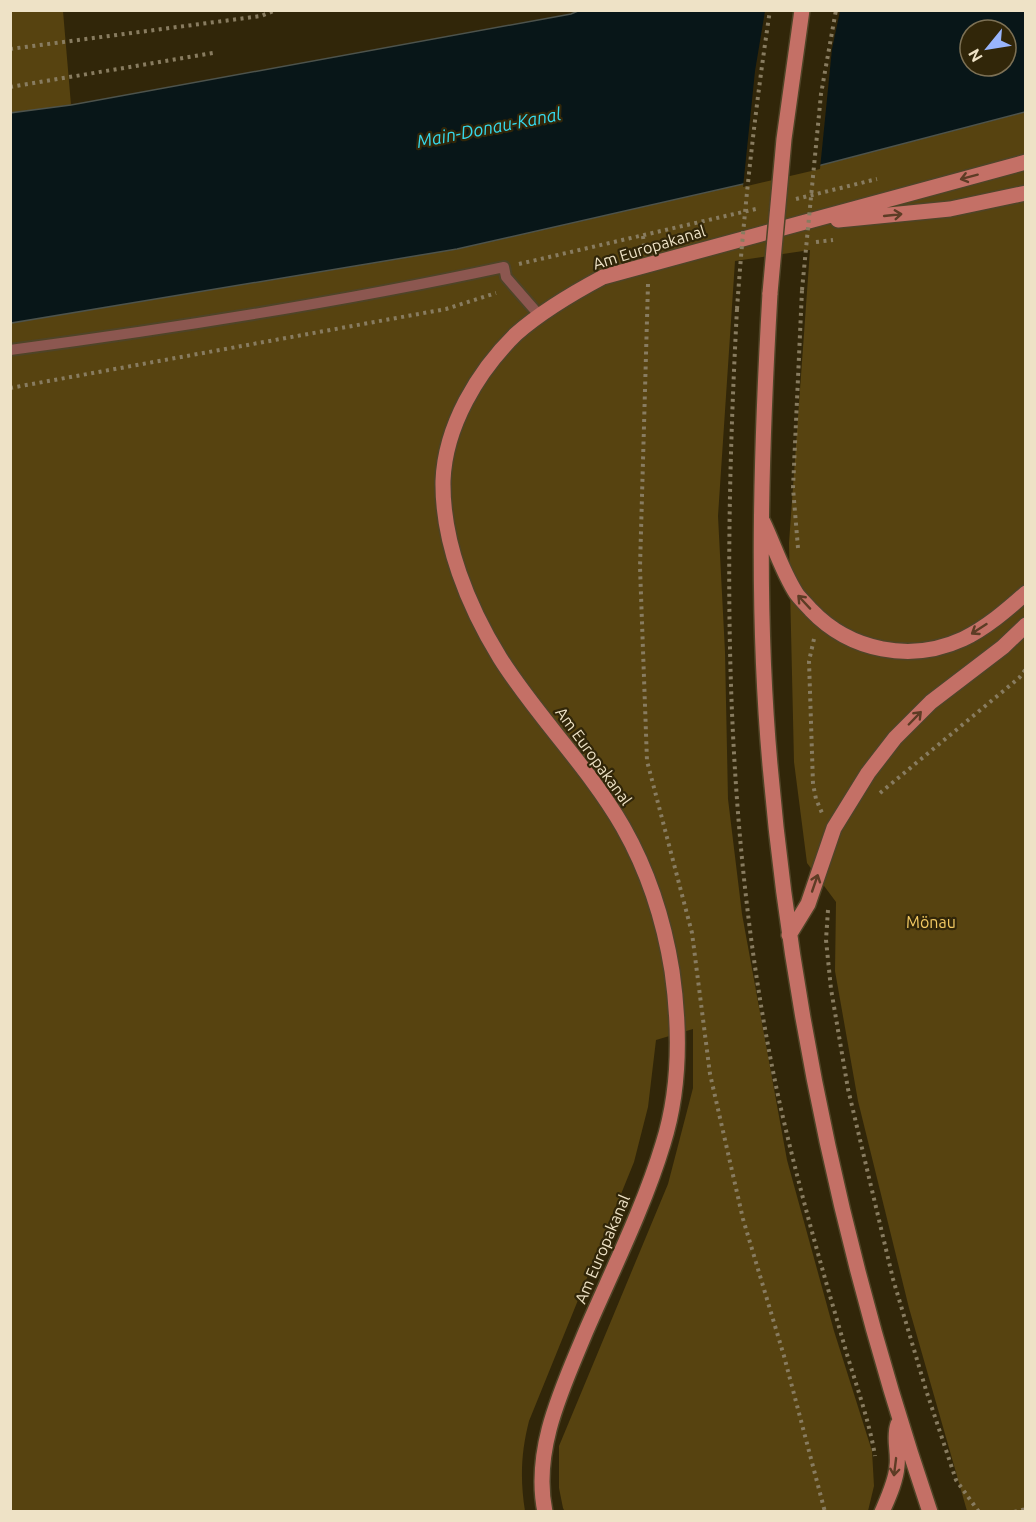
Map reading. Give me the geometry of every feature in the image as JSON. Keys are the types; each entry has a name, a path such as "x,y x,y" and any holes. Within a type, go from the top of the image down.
{"main road":[{"path":"802,10 784,139 770,293 763,413 761,516 763,645 769,754 789,935 808,1051 832,1164 860,1280 899,1421 930,1512"},
{"name":"Am Europakanal","path":"545,1512 542,1474 549,1427 573,1362 649,1184 663,1143 671,1109 677,1040 675,994 665,934 640,862 624,829 604,797 502,661 487,636 463,584 444,504 443,477 448,450 468,398 482,374 499,352 540,315 603,277 1026,162"},
{"name":"Am Europakanal","path":"793,225 950,209 1026,193"},
{"path":"761,516 796,594 822,621 841,635 859,643 898,651 918,651 940,647 962,639 981,628 1026,593"},
{"path":"789,935 808,904 834,828 868,773 895,738 931,702 1003,647 1026,625"},
{"path":"882,1512 897,1466 895,1431 899,1421"}],"lane":[{"path":"10,350 146,332 452,279 504,267 506,278 540,315"}],"path":[{"path":"10,49 261,16 276,10"},
{"path":"737,309 743,219 754,116 770,10"},
{"path":"802,290 821,94 837,10"},
{"path":"10,87 213,52"},
{"path":"792,200 882,178"},
{"path":"504,267 769,206"},
{"path":"803,244 838,239"},
{"path":"735,260 747,257"},
{"path":"658,282 648,287 640,567 647,761 692,933 710,1074 740,1208 784,1356 825,1512"},
{"path":"10,388 446,309 514,287"},
{"path":"873,800 1019,678 1026,669"},
{"path":"828,906 826,940 831,989 848,1089 893,1279 956,1480 979,1512"},
{"path":"1014,1512 1026,1509"}],"green space":[{"path":"10,11 63,11 71,105 11,113"},
{"name":"Mönau","path":"1025,112 1025,1511 967,1511 909,1308 858,1101 835,971 836,902 807,863 794,762 789,543 810,250 735,261 718,516 725,652 728,799 742,914 787,1160 834,1331 872,1451 874,1486 868,1511 565,1512 563,1508 559,1488 559,1446 668,1184 693,1088 693,1029 656,1040 648,1107 634,1162 529,1421 522,1466 525,1511 11,1512 11,323 457,249 783,175"}],"water":[{"name":"Main-Donau-Kanal","path":"578,11 1025,11 1025,112 783,175 457,249 11,323 10,113 71,105"}],"pier":[{"path":"765,11 840,11 832,49 820,169 743,187 755,71"}]}
